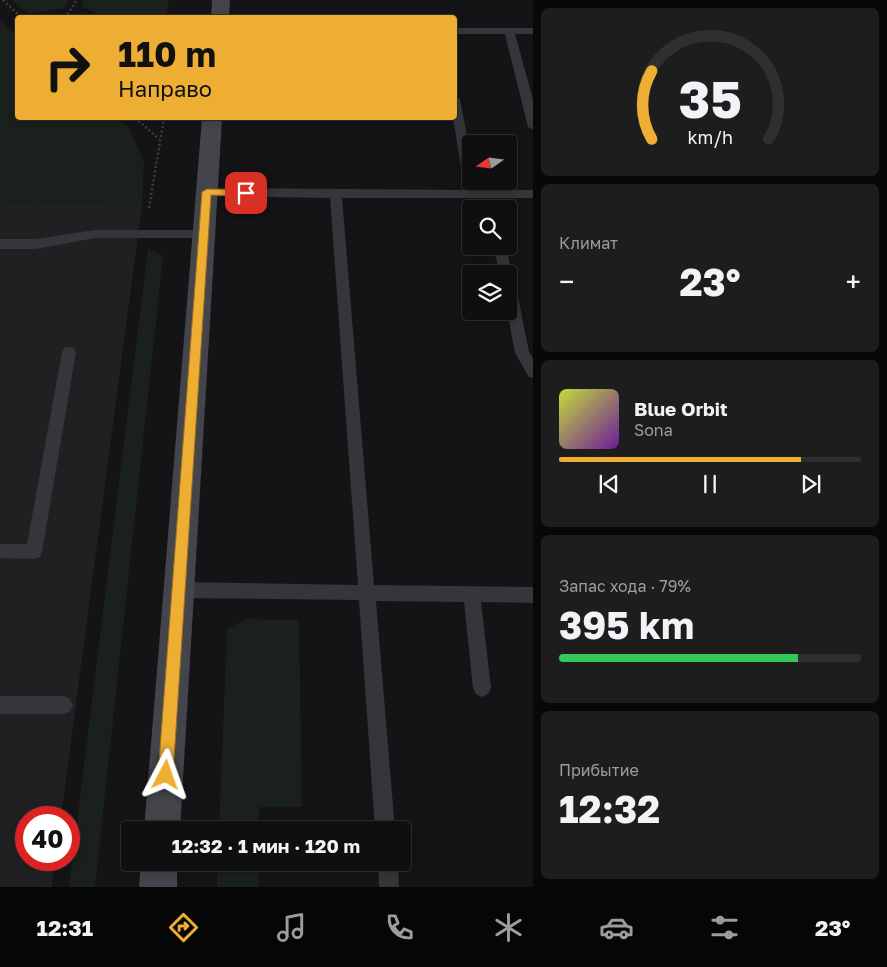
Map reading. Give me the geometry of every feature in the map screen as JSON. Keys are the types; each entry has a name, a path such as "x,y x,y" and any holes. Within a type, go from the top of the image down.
{"street":[{"path":"220,15 221,0"},
{"path":"163,821 212,120"},
{"path":"158,887 159,871"}],"lane":[{"path":"457,31 533,31"},
{"path":"509,31 533,127"},
{"path":"457,110 472,194"},
{"path":"207,192 533,194"},
{"path":"336,194 369,594 384,821"},
{"path":"490,194 491,200"},
{"path":"0,244 36,244 95,234 204,234"},
{"path":"516,320 522,353 533,373"},
{"path":"0,551 34,552 69,352"},
{"path":"179,590 533,595"},
{"path":"472,595 482,688"},
{"path":"0,705 64,705"},
{"path":"388,871 389,887"}],"path":[{"path":"3,0 19,15"},
{"path":"67,15 78,0"},
{"path":"137,120 160,139"},
{"path":"145,234 164,120"}],"shaded area":[{"path":"12,0 69,0 64,8 29,14"},
{"path":"85,0 169,0 166,15 100,15 81,6"},
{"path":"0,20 15,33 15,120 119,120 129,128 144,162 142,205 0,201"},
{"path":"0,201 142,205 62,806 15,806 15,871 54,871 52,887 0,887"},
{"path":"148,248 163,256 95,887 69,887 71,871 80,871 79,806"},
{"path":"247,619 299,620 302,807 259,807 259,821 219,821 227,629"},
{"path":"218,871 258,871 258,887 217,887"}],"route":[{"path":"166,775 207,192 246,193"}]}
